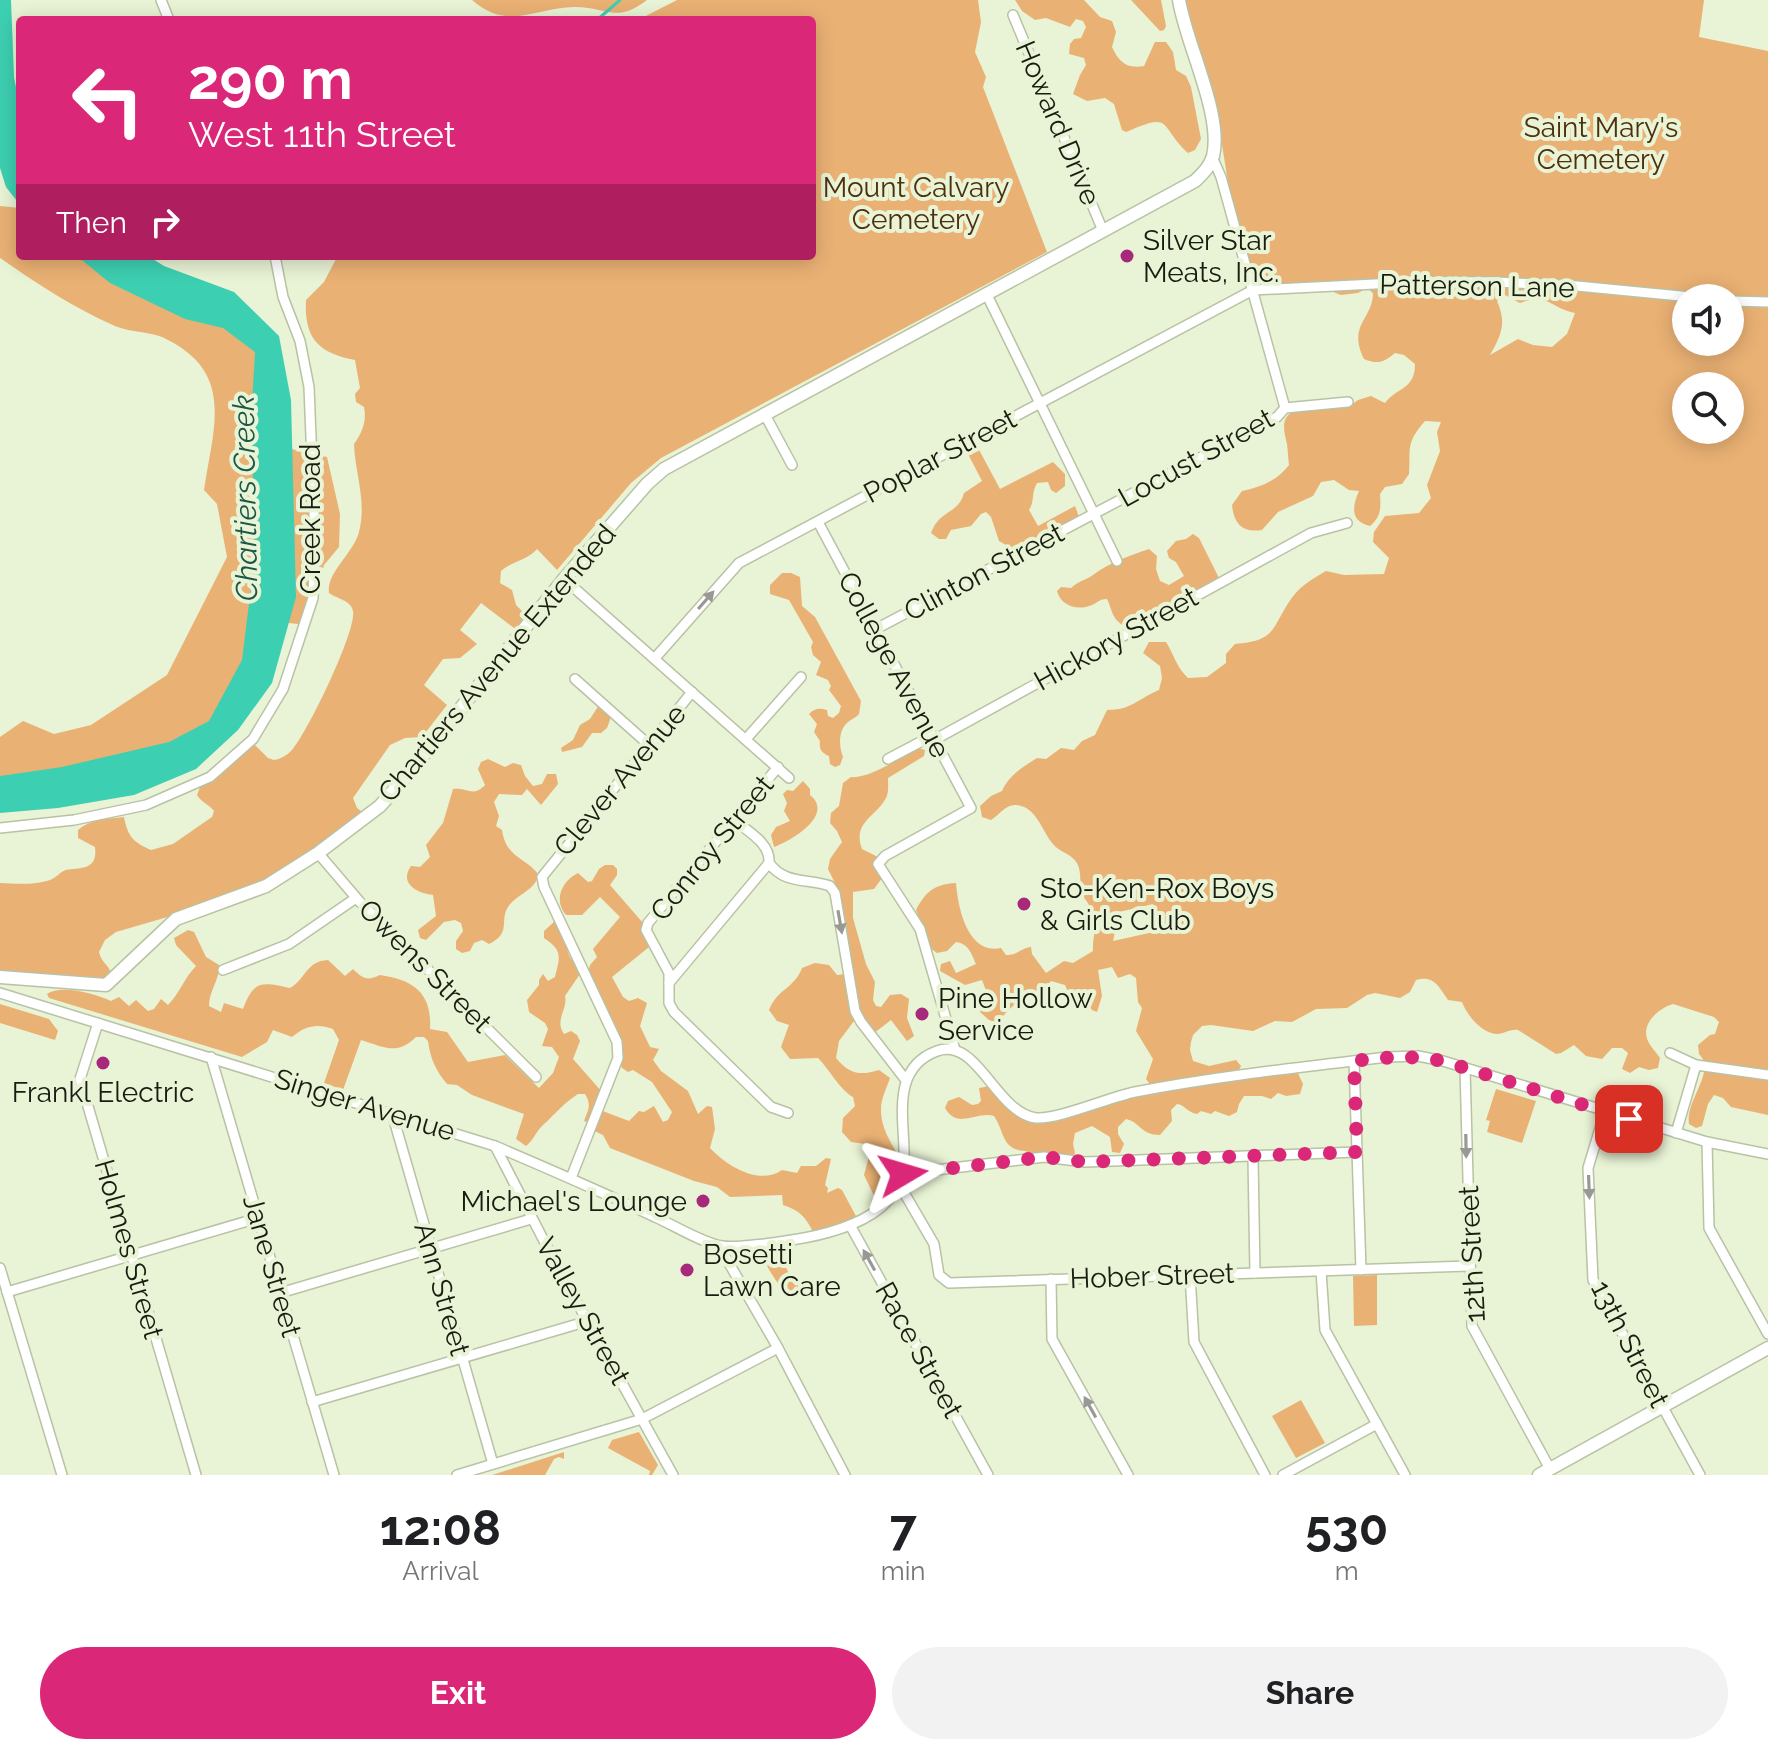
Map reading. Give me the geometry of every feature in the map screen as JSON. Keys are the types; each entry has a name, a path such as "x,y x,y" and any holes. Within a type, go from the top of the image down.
{"street":[{"path":"1179,0 1182,20 1206,92 1215,143 1213,159 1221,177 1285,408"},
{"name":"Howard Drive","path":"1013,15 1103,231"},
{"name":"Chartiers Avenue Extended","path":"0,977 106,985 176,919 266,886 318,853 380,806 564,579 638,494 664,469 1195,181 1213,159"},
{"name":"Creek Road","path":"0,828 74,820 146,805 210,777 253,739 283,689 313,598 315,537 309,387 300,341 283,297 276,260"},
{"name":"Patterson Lane","path":"1253,290 1415,282 1496,282 1672,295"},
{"name":"Poplar Street","path":"655,658 739,563 1253,290"},
{"path":"986,293 1117,561"},
{"path":"1744,301 1768,302"},
{"name":"Locust Street","path":"1093,514 1277,417 1285,408 1348,402"},
{"path":"764,413 792,465"},
{"name":"Clinton Street","path":"874,630 1093,514"},
{"name":"College Avenue","path":"818,522 971,808 885,856 878,864 920,929 955,1050"},
{"name":"Hickory Street","path":"888,759 924,740 934,740 1311,533 1347,523"},
{"path":"564,579 789,778"},
{"path":"746,739 801,677"},
{"path":"575,679 648,744"},
{"name":"Clever Avenue","path":"571,1178 618,1058 617,1042 542,877 692,692"},
{"name":"Conroy Street","path":"669,983 669,973 646,930 648,923 778,767"},
{"path":"733,819 766,846 769,863 669,983 669,1003 674,1012 771,1107 788,1113"},
{"name":"Owens Street","path":"318,853 356,898 536,1077"},
{"path":"769,863 786,878 830,886 835,893 855,1011 905,1079 901,1179 891,1197 878,1210 850,1225 786,1241 719,1246 778,1348 845,1475"},
{"path":"223,970 289,944 356,898"},
{"name":"Singer Avenue","path":"0,993 495,1146 719,1246"},
{"name":"Holmes Street","path":"98,1023 80,1079 196,1475"},
{"path":"905,1079 929,1055 946,1049 955,1050 972,1061 1005,1100 1019,1111 1042,1118 1134,1093 1354,1061 1418,1056 1707,1142 1768,1154"},
{"path":"1670,1053 1696,1065 1768,1075"},
{"name":"Jane Street","path":"211,1057 334,1475"},
{"path":"1354,1061 1361,1270"},
{"path":"1676,1133 1696,1065"},
{"name":"12th Street","path":"1465,1068 1472,1326 1544,1472"},
{"name":"13th Street","path":"1605,1112 1588,1168 1593,1280 1700,1475"},
{"name":"Ann Street","path":"392,1113 493,1464"},
{"path":"1707,1142 1709,1228 1768,1334"},
{"name":"Valley Street","path":"495,1146 531,1219 673,1475"},
{"path":"901,1179 1044,1157 1085,1162 1357,1152"},
{"path":"1253,1158 1255,1273"},
{"name":"Hober Street","path":"901,1179 934,1244 939,1275 949,1283 1469,1266"},
{"path":"7,1292 258,1218"},
{"path":"280,1293 531,1219"},
{"name":"Race Street","path":"850,1225 988,1475"},
{"path":"0,1268 62,1475"},
{"path":"1321,1271 1325,1330 1405,1475"},
{"path":"1190,1274 1194,1342 1265,1475"},
{"path":"1051,1279 1052,1339 1128,1475"},
{"path":"312,1402 588,1321"},
{"path":"457,1475 642,1419 778,1348"},
{"path":"1544,1472 1768,1348"},
{"path":"1283,1475 1377,1424"}],"green space":[{"path":"472,0 647,0 619,13 575,7 510,16 498,15"},
{"name":"Mount Calvary Cemetery","path":"677,0 978,0 981,22 975,52 986,77 983,87 1047,252 661,458 631,483 557,570 537,549 501,571 500,583 512,590 516,605 529,618 518,631 481,603 460,630 477,644 460,658 443,659 424,685 447,705 422,737 405,738 390,745 353,798 357,808 365,814 267,881 171,916 116,932 105,940 99,952 111,973 103,980 0,975 0,883 44,882 64,871 91,864 95,847 78,838 78,830 100,820 124,817 132,838 151,850 173,844 212,817 214,811 197,795 200,787 252,742 274,760 289,753 308,725 329,682 352,622 352,607 329,593 329,586 359,532 361,498 354,444 365,417 364,407 356,402 355,394 360,388 355,360 323,348 311,334 308,324 306,300 324,282 335,260 816,260 816,16 646,16"},
{"path":"1015,0 1084,0 1100,17 1112,21 1116,32 1112,47 1117,57 1128,65 1144,66 1155,42 1166,42 1173,52 1176,70 1186,76 1191,87 1201,139 1195,150 1188,153 1159,122 1126,132 1122,130 1114,104 1105,98 1087,101 1073,94 1086,65 1084,58 1069,54 1070,44 1074,39 1081,38 1086,27 1083,21 1076,19 1070,27 1046,18 1035,20 1022,11"},
{"path":"1131,0 1161,0 1164,30 1160,31"},
{"name":"Saint Mary's Cemetery","path":"1181,0 1704,0 1699,37 1768,51 1768,1115 1731,1107 1723,1098 1714,1095 1702,1126 1696,1128 1689,1124 1691,1105 1704,1069 1698,1045 1715,1034 1719,1022 1714,1017 1673,1004 1657,1013 1647,1029 1648,1041 1660,1058 1658,1068 1649,1070 1639,1067 1630,1073 1622,1069 1628,1053 1622,1048 1612,1048 1602,1059 1586,1056 1574,1045 1556,1054 1518,1030 1491,1033 1471,1018 1462,1002 1448,1000 1435,983 1422,979 1416,980 1410,992 1400,998 1375,993 1347,1008 1316,1009 1292,1022 1275,1021 1253,1031 1202,1026 1191,1042 1193,1061 1209,1066 1236,1060 1241,1066 1237,1074 1152,1087 1146,1079 1153,1059 1136,1031 1142,1008 1138,1002 1136,978 1130,974 1118,978 1112,967 1098,970 1102,996 1097,1012 1092,1010 1084,997 1068,992 1065,985 1051,981 1038,995 1015,1004 998,1023 980,1012 987,993 982,980 965,985 940,971 941,964 950,961 956,973 976,964 969,950 960,943 956,942 947,951 937,953 929,947 916,910 932,890 956,883 962,917 980,944 1001,948 1006,955 1031,947 1032,954 1046,973 1064,961 1073,963 1093,951 1094,915 1082,893 1077,863 1053,844 1038,820 1023,806 1012,805 991,820 982,817 980,806 1002,791 1012,776 1037,758 1046,759 1061,748 1074,750 1082,741 1095,735 1107,710 1129,706 1159,690 1162,678 1160,666 1143,653 1149,642 1166,642 1188,678 1207,677 1226,663 1226,654 1235,644 1266,636 1295,594 1326,571 1344,575 1384,574 1389,558 1373,542 1374,532 1385,516 1419,513 1431,498 1427,485 1440,451 1437,432 1441,422 1425,421 1412,441 1409,474 1402,484 1385,487 1380,494 1378,516 1370,526 1359,521 1354,513 1359,491 1349,490 1334,480 1321,482 1313,496 1278,512 1262,530 1249,530 1237,522 1232,505 1242,491 1268,482 1289,465 1284,429 1287,416 1305,408 1347,408 1371,396 1385,403 1409,384 1415,364 1404,355 1395,353 1381,362 1364,359 1358,338 1372,302 1373,293 1367,288 1358,293 1341,295 1328,290 1254,288 1226,187 1228,182 1217,114","holes":["1505,295 1520,303 1543,300 1575,313 1567,334 1552,347 1533,345 1518,339 1490,355 1501,329 1502,316 1497,301","1153,904 1158,931 1113,941 1119,912"]},
{"path":"0,206 16,208 16,260 101,260 255,343 270,444 327,457 340,514 339,547 324,565 309,625 268,621 230,714 171,769 0,795 0,737 23,721 54,734 91,725 167,675 227,557 217,504 204,490 212,446 214,405 211,386 203,369 189,354 168,340 100,319 56,295 0,258"},
{"path":"977,446 1000,489 1053,462 1065,474 1065,486 1056,493 1048,482 1037,483 1029,510 1038,526 1075,506 1079,517 1018,552 999,541 991,517 986,512 971,526 951,530 946,539 939,539 931,533 935,525 958,505 964,493 982,481 967,452"},
{"path":"1193,534 1199,538 1220,580 1128,628 1115,618 1107,599 1079,608 1065,603 1059,596 1057,591 1061,587 1071,588 1113,563 1149,549 1157,556 1156,569 1160,581 1169,585 1184,576 1167,551 1176,541"},
{"path":"782,573 800,577 802,606 815,617 861,701 859,714 842,730 840,744 843,757 840,765 835,767 821,750 814,732 817,724 809,714 824,709 833,718 841,706 829,690 828,680 816,675 821,662 813,655 813,642 789,600 770,594 770,585"},
{"path":"599,705 612,714 607,728 601,733 592,733 582,747 562,752 561,748 573,740 580,725 590,719"},
{"path":"918,748 925,750 924,756 888,778 886,798 866,820 860,832 862,849 882,859 882,878 874,889 853,892 853,918 866,964 875,982 873,1000 876,1006 881,1007 890,995 901,994 909,999 907,1018 914,1036 907,1041 891,1020 873,1034 862,1020 854,1021 839,1041 836,1058 855,1072 879,1070 890,1078 881,1104 883,1123 900,1164 899,1175 878,1204 864,1175 872,1145 851,1142 842,1132 843,1118 855,1106 853,1097 818,1058 790,1059 781,1047 789,1025 777,1021 769,1010 802,968 815,963 829,965 837,975 853,973 835,883 828,869 830,859 842,842 830,823 831,813 839,806 843,783 851,777 876,771"},
{"path":"488,759 505,767 513,763 521,765 533,786 542,784 547,774 556,774 558,784 541,805 527,789 522,795 499,794 494,802 499,816 496,826 502,830 508,846 539,875 533,885 508,907 500,936 489,944 482,940 474,943 470,951 462,953 456,949 456,941 463,931 461,923 455,920 444,922 426,940 420,938 418,930 436,916 433,895 415,889 407,877 411,866 420,867 430,857 426,845 443,823 453,789 477,791 485,785 478,769 481,762"},
{"path":"803,781 816,803 814,819 799,833 774,847 771,835 776,827 790,821 784,811 787,803 783,794 787,790 793,791"},
{"path":"605,865 613,865 617,869 617,875 610,885 643,923 649,947 612,977 623,997 629,1001 638,998 647,1003 640,1026 650,1047 659,1049 653,1060 661,1071 688,1091 698,1114 707,1106 712,1107 715,1129 710,1148 734,1167 763,1176 782,1170 797,1173 801,1166 816,1166 826,1158 831,1159 825,1185 827,1193 838,1188 842,1190 857,1218 813,1232 801,1215 783,1205 782,1195 730,1197 717,1187 610,1148 603,1135 592,1130 600,1110 629,1121 639,1111 644,1112 654,1106 663,1122 672,1112 652,1082 633,1070 628,1072 622,1068 588,974 590,965 597,957 593,949 620,917 600,897 582,915 566,915 560,903 561,891 572,876 578,873 588,882 592,881"},
{"path":"555,921 580,974 565,996 561,1029 564,1034 571,1031 577,1035 580,1041 573,1059 602,1092 591,1123 584,1121 589,1108 587,1098 585,1094 578,1094 541,1127 526,1146 516,1139 524,1114 472,1095 457,1085 447,1084 434,1064 424,1037 416,1037 396,1048 361,1040 343,1090 324,1083 339,1040 333,1029 311,1027 292,1037 273,1030 267,1042 242,1057 49,998 47,994 69,990 111,1001 119,997 129,1006 136,1000 148,1011 154,1009 161,999 168,1005 196,966 176,945 174,938 188,930 194,932 206,957 219,965 209,1006 221,1012 224,1003 243,1009 251,993 260,985 290,988 315,964 328,960 345,976 353,969 365,978 380,975 411,985 424,997 428,1006 430,1029 447,1032 468,1062 505,1055 539,1088 553,1073 559,1057 552,1047 542,1046 548,1029 545,1023 529,1012 527,1000 543,974 548,981 555,977 558,954 544,938 544,931"},
{"path":"0,1004 49,1019 58,1031 55,1040 0,1023"},
{"path":"1296,1069 1303,1084 1300,1094 1286,1096 1278,1093 1271,1099 1244,1096 1237,1112 1229,1116 1215,1111 1197,1114 1177,1104 1171,1110 1172,1121 1160,1135 1149,1133 1126,1119 1118,1127 1124,1144 1120,1153 1112,1152 1110,1137 1092,1126 1075,1133 1075,1153 1071,1158 1029,1155 1008,1144 994,1116 961,1119 945,1108 948,1101 959,1097 972,1105 978,1104 981,1101 979,1088 990,1086 1003,1099 1040,1119 1109,1099"},
{"path":"1496,1089 1536,1101 1522,1143 1487,1132 1490,1121 1486,1120"},
{"path":"770,1249 777,1251 790,1275 799,1278 801,1285 796,1293 788,1295 770,1271 764,1256"},
{"path":"1377,1275 1377,1325 1354,1326 1353,1276"},
{"path":"1301,1400 1325,1443 1296,1458 1272,1416"},
{"path":"639,1432 658,1465 652,1475 608,1448 612,1440"},
{"path":"564,1452 564,1459 554,1459 545,1475 492,1475"}],"water":[{"path":"0,0 11,0 16,87 16,200 6,187 0,168"},
{"path":"82,260 154,260 234,292 279,336 291,400 296,597 272,683 238,730 196,769 134,795 58,808 0,813 0,776 62,767 169,742 209,721 242,660 254,563 252,403 255,352 223,328 185,319 110,283"}],"waterway":[{"path":"602,16 620,0"}],"place":[{"name":"Silver Star Meats, Inc.","path":"1127,256"},
{"name":"Sto-Ken-Rox Boys & Girls Club","path":"1024,904"},
{"name":"Pine Hollow Service","path":"922,1014"},
{"name":"Frankl Electric","path":"103,1063"},
{"name":"Michael's Lounge","path":"703,1201"},
{"name":"Bosetti Lawn Care","path":"687,1270"}],"route":[{"path":"903,1174 1044,1157 1085,1162 1357,1152 1354,1061 1387,1057 1418,1056 1443,1061 1629,1119"}],"water label":[{"name":"Chartiers Creek","path":"245,498"}]}
